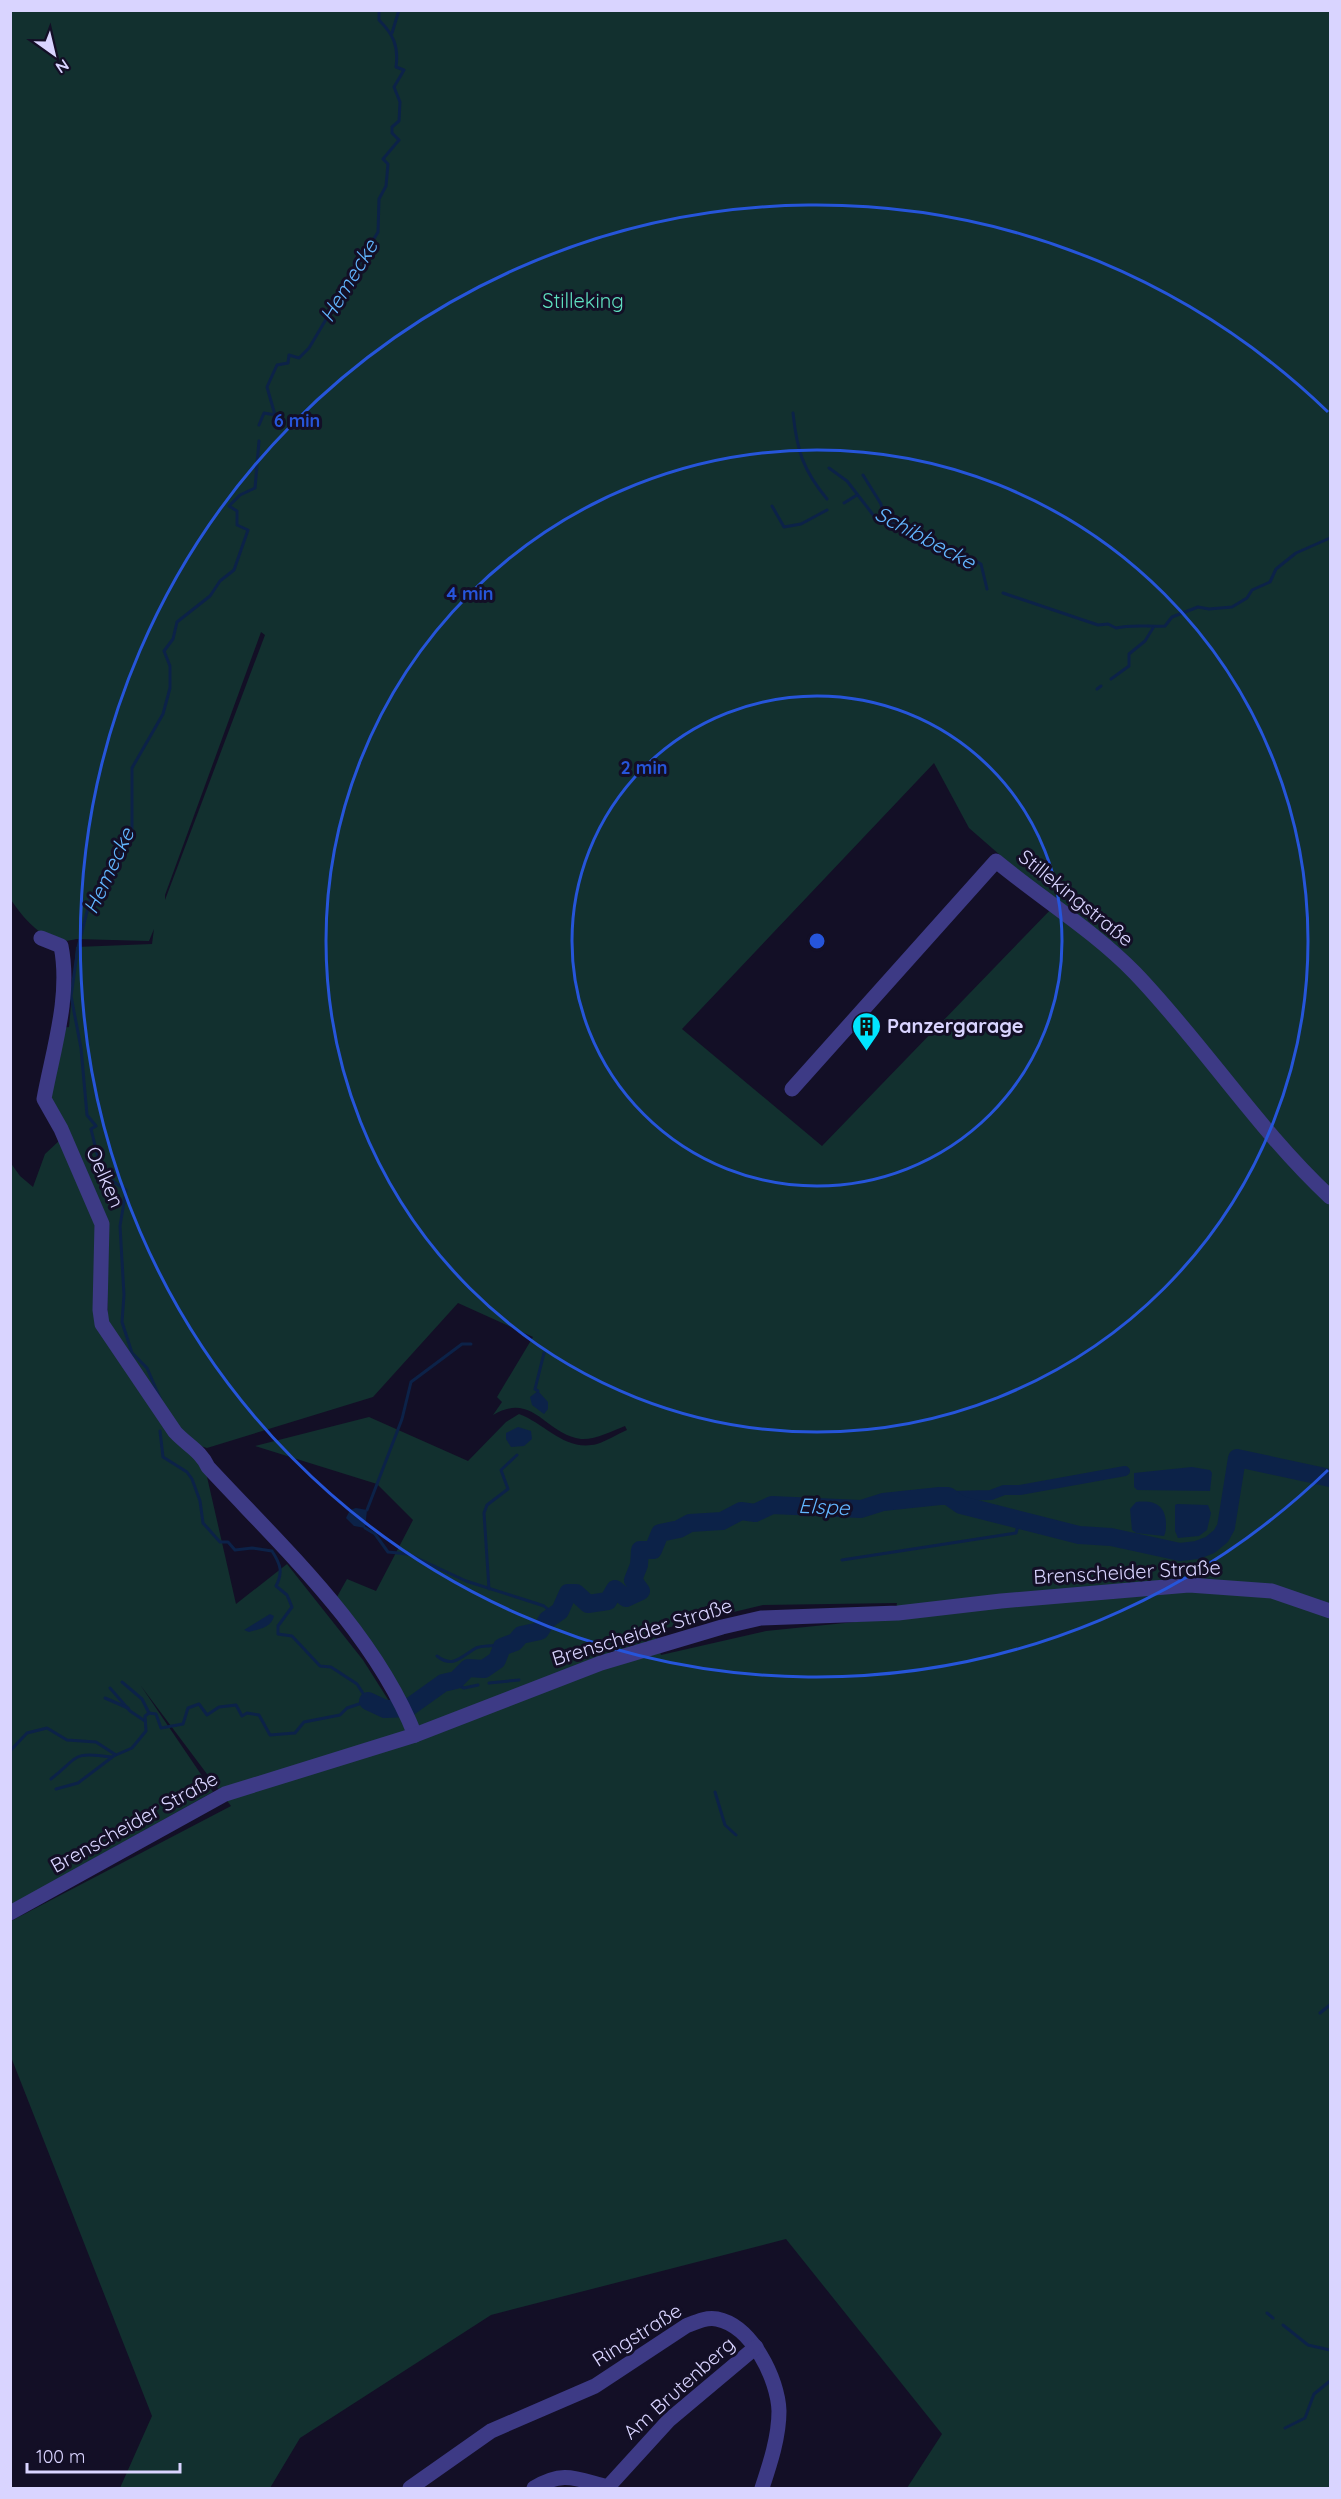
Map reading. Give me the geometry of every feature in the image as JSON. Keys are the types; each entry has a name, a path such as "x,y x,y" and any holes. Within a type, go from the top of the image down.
{"street":[{"name":"Stillekingstraße","path":"792,1089 996,861 1134,972 1208,1055 1286,1151 1330,1197"},
{"name":"Oelken","path":"41,938 61,946 64,974 58,1028 44,1099 61,1130 102,1224 100,1310 102,1324 176,1432 186,1444 202,1454 208,1467 290,1554 387,1674 415,1736"},
{"name":"Brenscheider Straße","path":"10,1913 225,1794 415,1736 602,1663 760,1618 898,1613 1001,1601 1189,1585 1272,1591 1330,1611"},
{"name":"Ringstraße","path":"410,2488 466,2446 491,2431 595,2385 670,2336 700,2320 718,2319 735,2328 756,2347 777,2395 779,2413 771,2457 762,2488"},
{"name":"Am Brutenberg","path":"608,2488 669,2420 756,2347"},
{"path":"534,2488 557,2476 569,2475 608,2488"}],"green space":[{"name":"Stilleking","path":"11,11 1330,11 1330,2488 907,2488 942,2434 786,2239 491,2315 300,2438 270,2488 120,2488 152,2416 11,2057 11,1921 231,1806 141,1686 213,1792 11,1905 10,1162 20,1176 33,1187 45,1154 60,1140 100,1225 98,1326 205,1468 236,1604 287,1564 363,1660 389,1701 401,1694 333,1604 347,1579 376,1591 413,1520 377,1484 255,1446 369,1417 468,1461 506,1422 519,1414 565,1441 575,1444 597,1444 627,1430 625,1426 598,1437 581,1439 569,1436 538,1416 519,1408 507,1409 493,1415 502,1402 497,1397 533,1337 458,1303 373,1397 207,1448 188,1442 108,1330 106,1222 50,1104 61,1028 69,1027 76,947 152,944 154,929 149,941 56,940 46,936 30,924 11,900","holes":["261,632 265,635 165,900 165,895","934,763 969,828 1056,904 822,1146 682,1029","897,1603 894,1618 766,1631 661,1655 654,1631 763,1605"]}],"water":[{"path":"538,1391 548,1402 548,1409 544,1414 532,1405 530,1397"},
{"path":"518,1427 531,1431 532,1439 524,1446 511,1447 506,1439 506,1433"},
{"path":"1192,1467 1210,1470 1212,1473 1210,1491 1137,1490 1134,1487 1134,1473"},
{"path":"1136,1502 1153,1503 1161,1507 1166,1523 1164,1536 1136,1533 1132,1530 1130,1509"},
{"path":"1175,1505 1208,1505 1211,1513 1207,1530 1199,1536 1178,1538 1175,1531"},
{"path":"356,1508 367,1510 365,1528 354,1526 346,1518 350,1510"},
{"path":"270,1614 274,1616 267,1626 249,1632 244,1630"}],"waterway":[{"name":"Hemecke","path":"259,425 264,413 275,415 267,387 277,365 288,363 289,355 299,358 309,348 378,232 379,199 386,186 388,164 383,159 399,140 392,133 392,127 399,121 400,102 394,87 404,70 396,67 396,47 388,30 379,20 379,10"},
{"path":"392,33 399,10"},
{"path":"793,413 802,459 812,479 827,499"},
{"name":"Hemecke","path":"162,1403 147,1368 132,1353 122,1322 124,1295 120,1226 126,1190 102,1174 91,1129 96,1126 87,1115 81,1048 71,996 78,947 91,896 107,878 132,830 132,768 163,714 170,688 170,666 164,651 173,639 177,622 210,596 220,581 234,570 248,530 237,525 237,511 229,506 240,495 255,488 259,441"},
{"name":"Schibbecke","path":"829,468 847,481 874,516 938,542 981,564 987,589"},
{"path":"863,475 881,504 885,521"},
{"path":"844,503 857,495"},
{"path":"772,506 784,527 801,524 827,510"},
{"name":"Schibbecke","path":"1003,593 1098,625 1108,624 1116,628 1165,626 1172,617 1198,607 1209,609 1232,607 1247,598 1252,590 1270,582 1276,569 1296,553 1330,538"},
{"path":"1111,679 1129,666 1129,654 1145,641 1153,628"},
{"path":"1097,689 1101,686"},
{"path":"367,1510 402,1419 411,1382 462,1344 471,1344"},
{"path":"538,1391 535,1389 544,1353"},
{"path":"10,1751 27,1733 47,1728 67,1740 96,1742 116,1755 132,1748 146,1731 145,1716 149,1713 156,1714 161,1728 183,1724 188,1708 199,1704 207,1715 219,1707 236,1705 242,1716 247,1713 259,1715 270,1735 295,1733 304,1722 340,1715 347,1708 368,1701 357,1684 331,1667 320,1666 292,1636 278,1634 278,1626 292,1607 287,1595 276,1586 280,1572 275,1556 272,1551 252,1548 235,1550 228,1542 220,1542 203,1523 200,1501 192,1479 187,1472 163,1457 160,1431"},
{"path":"489,1589 484,1513 487,1505 508,1489 501,1470 517,1455"},
{"name":"Elspe","path":"368,1701 385,1709 408,1708 443,1683 456,1680 468,1668 484,1669 497,1660 502,1647 515,1642 521,1635 540,1631 547,1620 560,1611 568,1593 576,1593 588,1604 608,1601 615,1589 626,1598 641,1591 633,1580 639,1565 640,1550 653,1550 660,1533 679,1529 690,1523 722,1521 741,1511 755,1513 772,1505 861,1509 883,1502 948,1496 961,1505 1079,1535 1111,1537 1180,1552 1197,1550 1210,1545 1221,1536 1226,1527 1237,1458 1330,1478"},
{"path":"948,1496 991,1495 1004,1490 1020,1490 1125,1471"},
{"path":"842,1560 1016,1533 1020,1519"},
{"path":"365,1528 375,1534 388,1552 408,1554 466,1581 544,1606 554,1615"},
{"path":"437,1656 443,1660 453,1661 476,1648 499,1644 513,1636 521,1635"},
{"path":"456,1680 457,1685 464,1688 478,1685"},
{"path":"489,1683 519,1680"},
{"path":"122,1682 142,1699 149,1713"},
{"path":"110,1688 130,1711 145,1721"},
{"path":"105,1698 128,1708"},
{"path":"56,1789 78,1783 115,1755"},
{"path":"51,1779 72,1761 82,1756 111,1757"},
{"path":"715,1792 725,1825 736,1835"},
{"path":"1320,2013 1330,2005"},
{"path":"1267,2313 1273,2318"},
{"path":"1283,2325 1308,2345 1330,2350"},
{"path":"1285,2428 1305,2418 1314,2394 1330,2381"}],"place":[{"name":"Panzergarage","path":"866,1052"}]}
